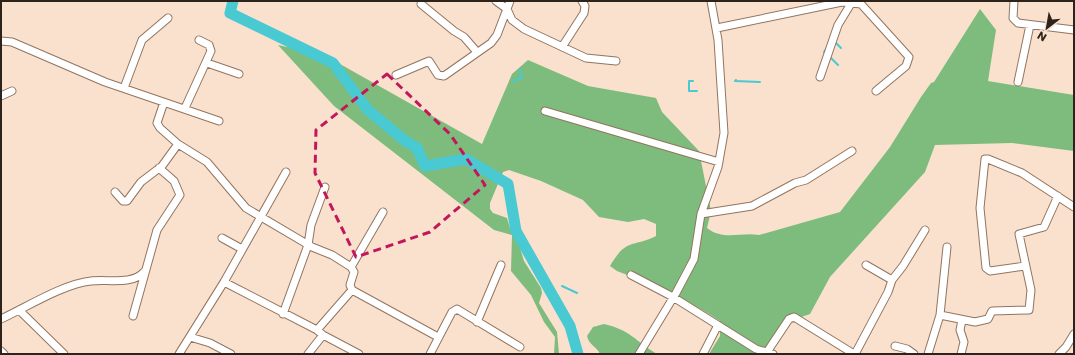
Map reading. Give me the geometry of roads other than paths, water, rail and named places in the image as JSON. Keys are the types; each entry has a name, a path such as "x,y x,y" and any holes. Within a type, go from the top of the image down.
{"street":[{"path":"496,1 507,9 512,20 524,29 586,58 616,61"},
{"path":"396,76 429,61 438,75 444,76 494,39 510,1"},
{"path":"562,47 584,14 585,6 582,1"},
{"path":"639,354 694,259 701,214 719,162 724,133 717,28 711,1"},
{"path":"1014,1 1014,21 1030,25 1074,30"},
{"path":"717,28 842,2 852,2 866,7 909,55 906,66 876,91"},
{"path":"820,77 838,25 852,2"},
{"path":"421,4 454,31 464,37 477,52"},
{"path":"124,88 142,40 168,18"},
{"path":"1018,82 1030,25"},
{"path":"185,108 207,63 212,49 209,45 199,40"},
{"path":"1,41 12,42 92,77 219,121"},
{"path":"207,63 239,74"},
{"path":"1,96 12,91"},
{"path":"164,102 157,123 158,126 178,144 207,162 223,179 242,204 308,245 332,255 351,267 354,272 350,285 354,290 438,337"},
{"path":"544,111 719,162"},
{"path":"115,192 123,201 127,201 141,182 159,168 178,144"},
{"path":"701,214 752,206 795,183 806,180 852,151"},
{"path":"1025,266 990,271 986,268 980,208 985,159 988,158 1011,168 1074,207"},
{"path":"133,316 144,272 159,224 180,195 174,181 159,168"},
{"path":"179,354 224,282 286,172"},
{"path":"283,314 308,245 311,225 325,187"},
{"path":"940,315 975,322 981,319 986,319 992,311 1029,310 1030,290 1019,234 1044,227 1058,196"},
{"path":"351,267 383,212"},
{"path":"631,275 673,297 756,349 770,353 789,319 794,317 855,354 888,292 892,280 904,266 925,230"},
{"path":"222,238 242,249"},
{"path":"928,354 940,315 947,247"},
{"path":"477,322 501,265"},
{"path":"866,265 892,280"},
{"path":"1,319 83,282 136,279 144,272"},
{"path":"224,282 283,314 317,330 323,335 359,354"},
{"path":"317,330 354,290"},
{"path":"19,310 64,354"},
{"path":"430,354 454,310 460,310 477,322 520,347"},
{"path":"961,354 964,342 960,330 962,320"},
{"path":"703,354 718,325"},
{"path":"1059,354 1066,347 1074,334"},
{"path":"308,354 323,335"},
{"path":"190,337 210,343 231,354"},
{"path":"895,346 907,349 914,354"},
{"path":"1066,347 1074,346"},
{"path":"1,351 4,354"}],"waterway":[{"path":"233,1 230,13 333,63 368,110 404,140 417,148 425,166 466,159 508,184 516,231 570,326 578,354"},
{"path":"835,42 841,48"},
{"path":"826,54 824,52 828,46"},
{"path":"829,56 838,65"},
{"path":"513,81 522,78 520,70"},
{"path":"736,80 735,81 760,82"},
{"path":"693,81 689,81 689,91 697,91"},
{"path":"562,286 577,293"}]}
